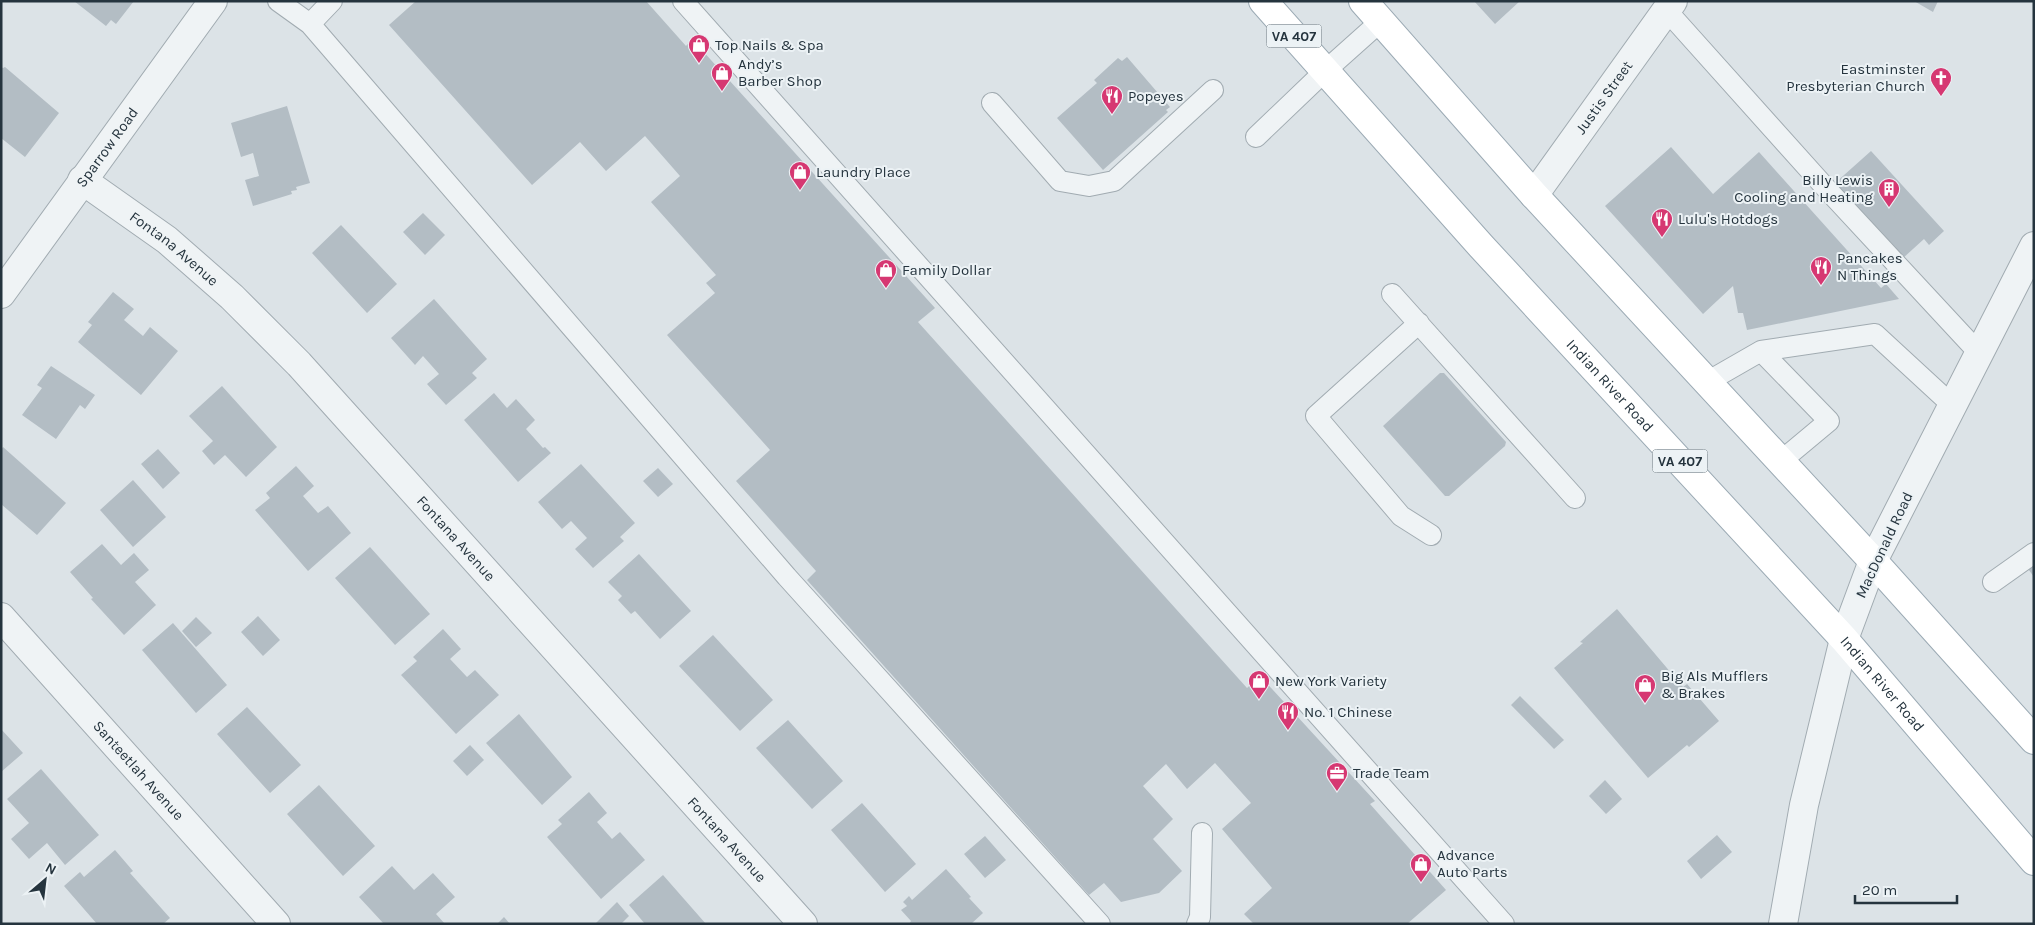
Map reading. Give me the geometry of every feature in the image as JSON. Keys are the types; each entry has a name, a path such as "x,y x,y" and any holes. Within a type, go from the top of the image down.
{"main road":[{"name":"Indian River Road","path":"1263,1 1493,259 1844,639 2034,861"},
{"path":"1363,1 1534,195 1873,561 2034,740"}],"street":[{"name":"Sparrow Road","path":"1,294 213,1"},
{"name":"Justis Street","path":"1534,195 1670,6"},
{"name":"Fontana Avenue","path":"82,180 167,240 232,297 299,364 803,924"},
{"name":"MacDonald Road","path":"1783,924 1804,805 1844,639 1873,561 2034,246"},
{"name":"Santeetlah Avenue","path":"1,617 276,924"}],"lane":[{"path":"278,1 310,24 788,577 1100,924"},
{"path":"310,24 332,1"},
{"path":"683,1 1504,924"},
{"path":"1670,6 1824,186 1979,353"},
{"path":"1256,137 1325,71 1381,22"},
{"path":"992,103 1060,181 1089,186 1114,181 1213,90"},
{"path":"1392,294 1575,498"},
{"path":"1418,324 1316,416 1401,516 1431,535"},
{"path":"1707,382 1761,351 1874,334 1952,405"},
{"path":"1761,351 1830,421 1781,461"},
{"path":"1993,582 2034,553"},
{"path":"1196,924 1200,917 1202,833"}],"building":[{"path":"74,1 134,1 116,24 111,20 106,26"},
{"path":"416,1 646,1 686,46 692,39 935,308 918,322 1247,688 1260,676 1375,801 1370,804 1446,890 1407,924 1254,924 1244,914 1272,888 1222,829 1251,803 1215,763 1187,789 1166,764 1143,786 1173,819 1153,839 1182,871 1159,893 1121,902 1104,883 1089,895 807,580 816,571 736,481 770,450 667,335 715,293 706,283 716,275 651,202 680,176 645,136 606,171 580,142 532,185 389,25"},
{"path":"1474,1 1520,1 1495,24"},
{"path":"1914,1 1938,1 1933,12"},
{"name":"Popeyes","path":"1127,57 1170,107 1166,110 1168,112 1103,170 1057,118 1097,83 1094,80 1118,58 1122,61"},
{"path":"1,67 5,67 59,113 25,157 1,138"},
{"path":"287,106 310,183 296,187 297,190 291,191 292,194 253,206 245,180 259,176 253,153 241,157 231,123"},
{"path":"1671,147 1713,194 1759,152 1881,288 1886,284 1899,299 1747,330 1743,313 1738,313 1733,286 1703,314 1605,206"},
{"name":"Billy Lewis Cooling and Heating","path":"1871,151 1944,231 1929,245 1924,239 1902,259 1834,184"},
{"path":"423,213 445,235 425,255 403,232"},
{"path":"341,225 397,284 367,313 312,253"},
{"path":"113,292 134,309 124,320 143,336 150,327 178,351 141,395 78,342 92,325 88,322"},
{"path":"434,299 487,359 472,373 477,378 446,405 427,384 439,374 423,356 415,365 391,338"},
{"path":"51,366 95,395 85,409 80,405 56,439 22,415 42,388 37,385"},
{"path":"1440,373 1444,373 1506,442 1505,446 1449,496 1445,496 1383,426"},
{"path":"222,386 277,447 246,477 225,455 214,465 202,451 213,441 189,416"},
{"path":"494,393 507,408 516,399 535,420 526,429 543,448 545,447 551,453 518,482 464,420"},
{"path":"3,447 66,503 37,535 1,504 1,450"},
{"path":"158,449 180,473 163,489 141,464"},
{"path":"581,464 635,523 620,537 624,541 593,568 575,549 587,538 571,521 562,529 538,502"},
{"path":"296,466 314,486 303,496 318,513 328,506 351,533 308,571 255,510 270,498 266,493"},
{"path":"658,468 673,484 658,497 643,481"},
{"path":"133,480 166,517 133,547 100,510"},
{"path":"102,544 121,565 134,553 149,570 135,582 156,605 124,635 91,599 93,598 70,572"},
{"path":"370,547 430,614 395,645 335,578"},
{"path":"639,554 691,611 660,639 635,611 631,614 618,600 622,596 608,582"},
{"path":"2034,561 2034,577 2026,566"},
{"name":"Big Als Mufflers & Brakes","path":"1617,609 1683,687 1687,684 1719,721 1648,778 1554,668 1583,643 1580,642"},
{"path":"258,616 280,640 263,656 241,632"},
{"path":"196,617 212,633 196,647 182,631"},
{"path":"173,623 227,685 196,713 142,650"},
{"path":"443,629 461,649 450,659 467,677 475,670 499,695 456,734 401,675 417,661 413,657"},
{"path":"713,635 773,700 740,731 679,666"},
{"path":"1520,696 1564,740 1554,749 1511,705"},
{"path":"247,707 301,765 270,793 217,734"},
{"path":"519,714 572,777 542,805 486,743"},
{"path":"788,720 843,781 812,809 756,748"},
{"path":"1,729 23,753 1,772"},
{"path":"470,745 484,760 467,776 453,761"},
{"path":"41,769 99,835 65,865 47,843 29,859 11,839 29,823 7,799"},
{"path":"1605,780 1622,799 1606,814 1589,796"},
{"path":"319,785 375,846 343,876 287,814"},
{"path":"589,792 607,813 597,822 612,839 620,832 645,860 601,899 547,837 562,824 558,820"},
{"path":"862,803 916,864 885,892 831,830"},
{"path":"1717,835 1732,852 1701,879 1687,861"},
{"path":"985,836 1006,860 985,878 964,854"},
{"path":"115,850 133,871 130,873 170,918 163,924 97,924 64,886 80,872 84,877"},
{"path":"392,866 414,890 433,873 455,897 436,914 445,924 384,924 359,897"},
{"path":"946,869 983,913 971,924 909,924 911,921 901,910 907,906 903,902 909,896 912,900"},
{"path":"663,875 706,924 645,924 629,905"},
{"path":"617,902 629,916 621,924 595,924"},
{"path":"504,917 510,924 497,924"}],"place":[{"name":"Top Nails & Spa","path":"699,64"},
{"name":"Andy’s Barber Shop","path":"722,92"},
{"name":"Eastminster Presbyterian Church","path":"1941,97"},
{"name":"Popeyes","path":"1112,115"},
{"name":"Laundry Place","path":"800,191"},
{"name":"Billy Lewis Cooling and Heating","path":"1889,208"},
{"name":"Lulu's Hotdogs","path":"1662,238"},
{"name":"Pancakes N Things","path":"1821,286"},
{"name":"Family Dollar","path":"886,289"},
{"name":"New York Variety","path":"1259,700"},
{"name":"Big Als Mufflers & Brakes","path":"1645,704"},
{"name":"No. 1 Chinese","path":"1288,731"},
{"name":"Trade Team","path":"1337,792"},
{"name":"Advance Auto Parts","path":"1421,883"}]}
